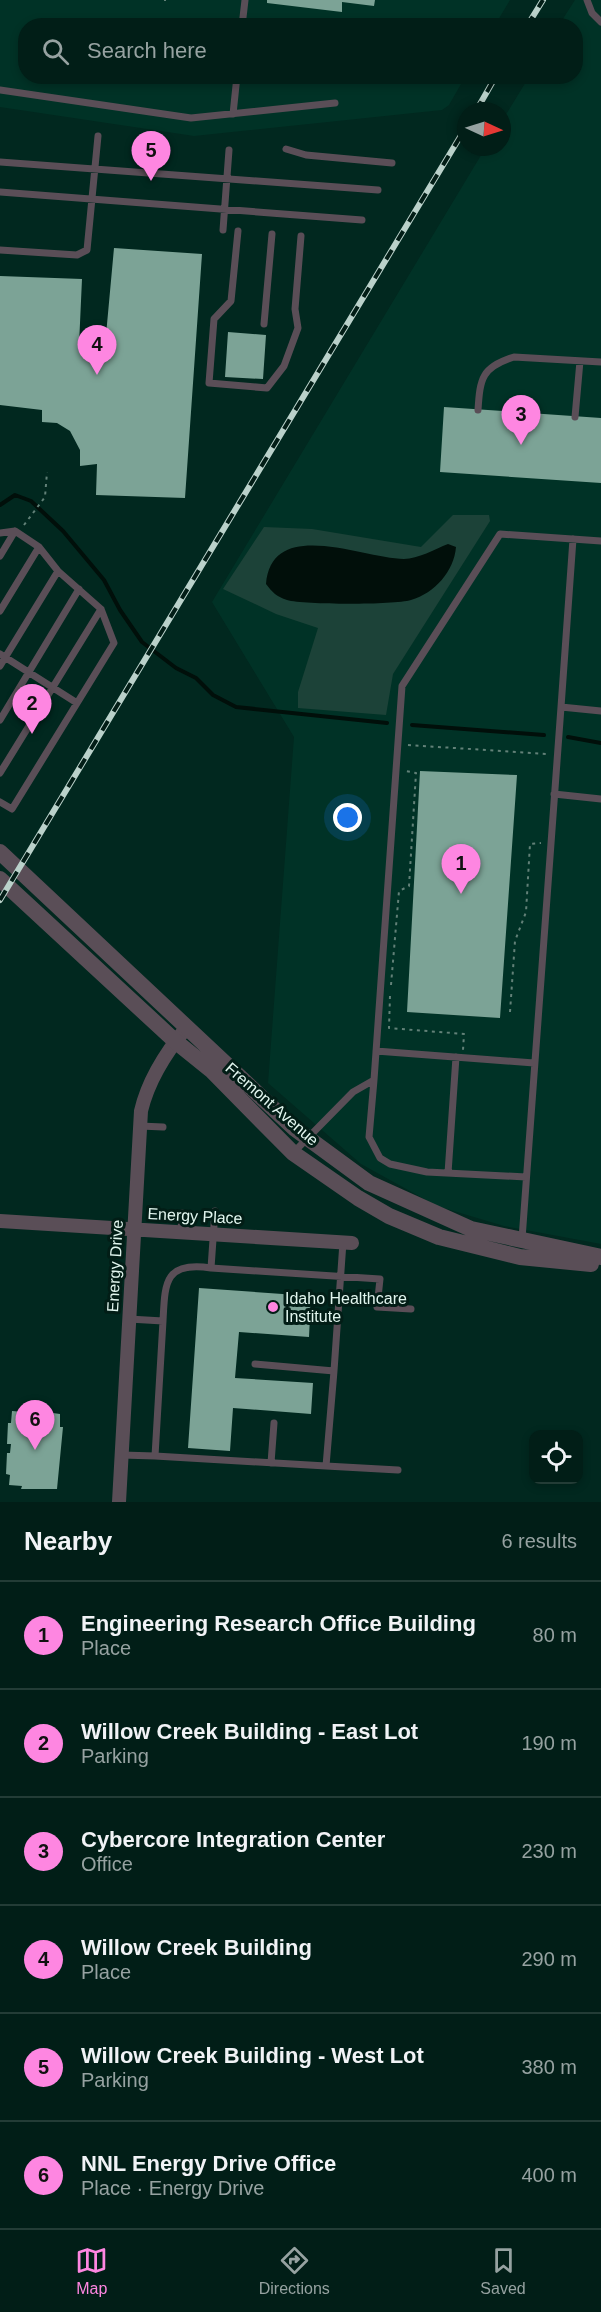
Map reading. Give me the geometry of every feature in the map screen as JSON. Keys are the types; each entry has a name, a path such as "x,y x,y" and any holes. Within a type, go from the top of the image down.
{"street":[{"name":"Fremont Avenue","path":"0,852 307,1138 369,1184 521,1249"},
{"name":"Fremont Avenue","path":"0,879 175,1041 211,1070 293,1153 388,1216 440,1237 521,1249 601,1257"},
{"name":"Energy Drive","path":"119,1502 140,1126 145,1092 175,1041 187,1027"},
{"name":"Energy Place","path":"0,1221 348,1242"},
{"path":"521,1249 601,1265"}],"lane":[{"path":"243,18 245,0"},
{"path":"587,0 592,13 601,22"},
{"path":"233,114 236,84"},
{"path":"0,90 191,118 335,103"},
{"path":"0,250 77,255 87,250 98,136"},
{"path":"286,149 306,155 392,163"},
{"path":"223,230 229,150"},
{"path":"0,162 378,190"},
{"path":"0,192 362,220"},
{"path":"238,231 231,301 214,319 209,383 267,388 284,366 298,328 296,309 301,236"},
{"path":"264,324 272,234"},
{"path":"478,410 479,385 485,371 501,361 514,357 601,362"},
{"path":"575,417 580,361"},
{"path":"0,533 15,531 39,547 58,571 101,609 114,643 12,809 0,802"},
{"path":"0,556 15,531"},
{"path":"526,1177 404,1168 380,1158 369,1137 402,686 500,534 601,541"},
{"path":"521,1249 573,539"},
{"path":"0,611 39,547"},
{"path":"0,666 3,656 58,571"},
{"path":"0,720 79,589"},
{"path":"0,773 101,609"},
{"path":"3,656 77,703"},
{"path":"561,707 601,711"},
{"path":"554,794 601,799"},
{"path":"376,1051 534,1063"},
{"path":"448,1173 456,1057"},
{"path":"293,1153 353,1092 374,1080"},
{"path":"140,1126 163,1127"},
{"path":"211,1268 215,1211"},
{"path":"181,1232 182,1213"},
{"path":"326,1466 341,1276 348,1242"},
{"path":"154,1456 165,1288 169,1277 183,1267 380,1279 377,1307 411,1309"},
{"path":"129,1319 163,1321"},
{"path":"255,1364 334,1371"},
{"path":"271,1463 274,1423"},
{"path":"121,1455 398,1470"}],"path":[{"path":"23,528 28,514 45,496 47,472"},
{"path":"407,754 408,743 536,753 548,754 547,765"},
{"path":"407,763 406,772 416,773 409,886 399,891 388,1028 464,1034 463,1051"},
{"path":"510,1012 515,941 526,912 530,844 542,843"}],"shaded area":[{"path":"0,0 510,0 499,18 18,18 18,84 461,84 449,105 442,110 194,136 0,107"},
{"path":"575,0 601,0 601,1244 504,1226 437,1206 361,1164 268,1083 294,737 212,602 481,156 511,156 511,106 525,84 583,84 583,18 563,18"},
{"path":"453,515 489,515 490,521 393,674 386,715 298,708 298,692 318,628 276,614 223,589 264,527 312,529 421,547"},
{"path":"448,544 456,547 452,564 442,580 428,592 411,600 369,604 297,602 280,597 266,584 272,563 284,551 302,546 322,546 409,559"}],"building":[{"path":"267,0 375,0 374,6 342,2 342,12 267,3"},
{"path":"114,248 202,254 185,498 96,495 97,464 80,466 80,450 70,431 57,423 42,422 42,410 0,405 0,276 82,279 79,345 105,346"},
{"path":"228,332 266,335 263,379 225,377"},
{"path":"444,407 601,418 601,483 440,472"},
{"path":"420,771 517,775 500,1018 407,1012"},
{"path":"199,1288 311,1296 309,1337 239,1332 235,1378 313,1383 311,1414 233,1408 230,1451 188,1448"},
{"path":"24,1409 60,1414 60,1427 63,1427 57,1489 21,1489 22,1486 9,1485 10,1475 6,1474 7,1453 10,1453 11,1444 7,1444 8,1423 11,1423 12,1411 24,1412"}],"waterway":[{"path":"0,505 15,495 31,501 63,531 104,580 120,610 142,642 176,668 196,678 213,695 236,707 387,723"},
{"path":"412,725 544,735"},
{"path":"568,737 601,743"}],"railway":[{"path":"532,18 543,0"},
{"path":"481,102 491,84"},
{"path":"0,900 457,142"}],"place":[{"name":"Willow Creek Building - West Lot","path":"151,181"},
{"name":"Willow Creek Building","path":"97,375"},
{"name":"Cybercore Integration Center","path":"521,445"},
{"name":"Willow Creek Building - East Lot","path":"32,734"},
{"name":"Engineering Research Office Building","path":"461,894"},
{"name":"Idaho Healthcare Institute","path":"273,1307"},
{"name":"NNL Energy Drive Office","path":"35,1450"}]}
